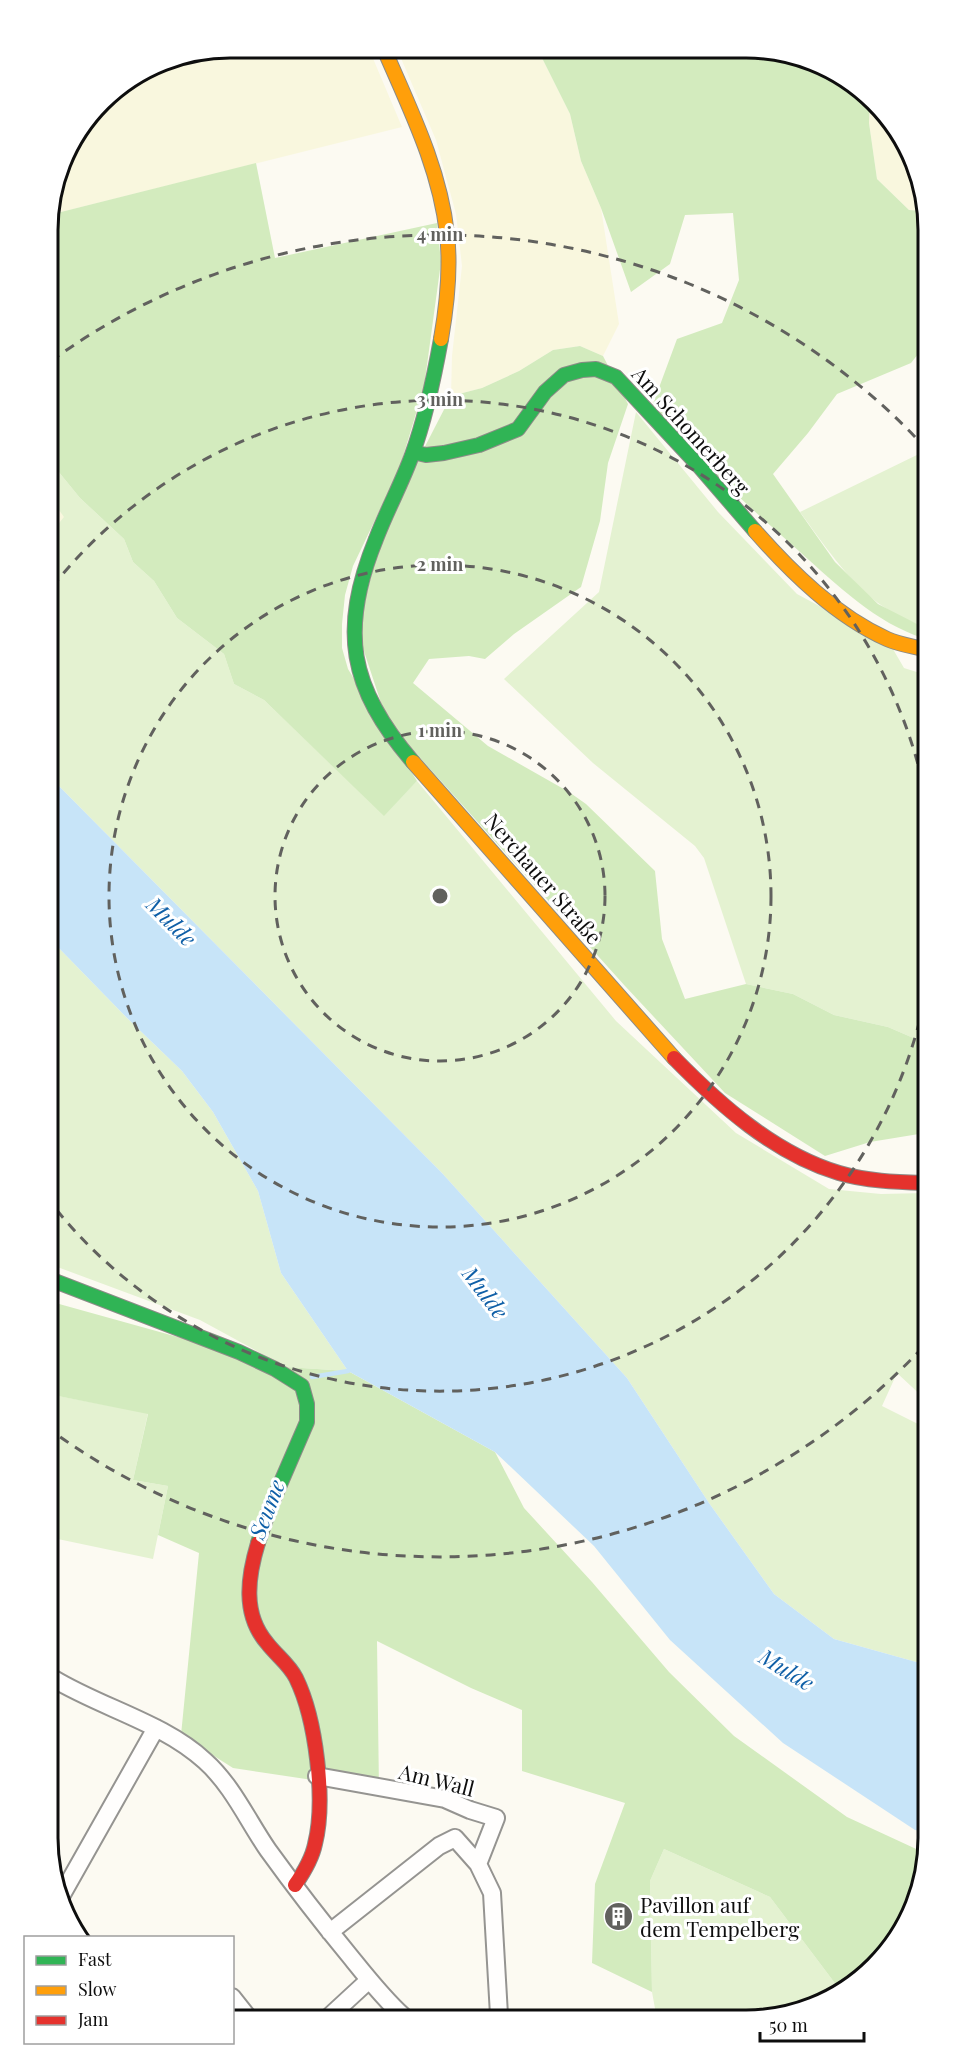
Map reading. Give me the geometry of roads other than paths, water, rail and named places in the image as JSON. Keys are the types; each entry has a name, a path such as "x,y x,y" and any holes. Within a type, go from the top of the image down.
{"street":[{"name":"Nerchauer Straße","path":"388,59 431,162 444,211 448,247 447,287 438,350 424,417 396,497 370,556 355,603 354,655 364,687 380,720 424,776 545,910 627,1006 714,1096 776,1143 828,1169 861,1178 917,1183"},
{"name":"Am Schomerberg","path":"413,452 426,455 444,453 493,440 518,429 545,392 564,375 596,369 616,376 777,556 801,579 848,616 888,639 918,647"},
{"path":"58,1282 239,1352 275,1369 302,1386 308,1404 307,1422 264,1526 250,1570 249,1598 254,1620 262,1637 294,1671 303,1689 313,1741 320,1801 317,1835 309,1865 295,1886"},
{"path":"58,1681 96,1703 175,1738 193,1750 216,1772 268,1850 330,1932 369,1980 398,2010"},
{"path":"64,1882 156,1728"},
{"name":"Am Wall","path":"317,1776 445,1799 496,1818 478,1864"},
{"path":"330,1932 439,1846 455,1838 478,1864 492,1893 499,2010"},
{"path":"336,2010 369,1980"}],"water":[{"name":"Mulde","path":"59,786 442,1173 627,1378 709,1503 774,1594 834,1639 917,1662 917,1830 783,1743 670,1640 594,1546 495,1452 348,1371 281,1273 258,1191 213,1112 182,1071 59,948"}],"waterway":[{"name":"Seume","path":"312,1377 348,1371"}],"place":[{"name":"Pavillon auf dem Tempelberg","path":"619,1916"}]}
